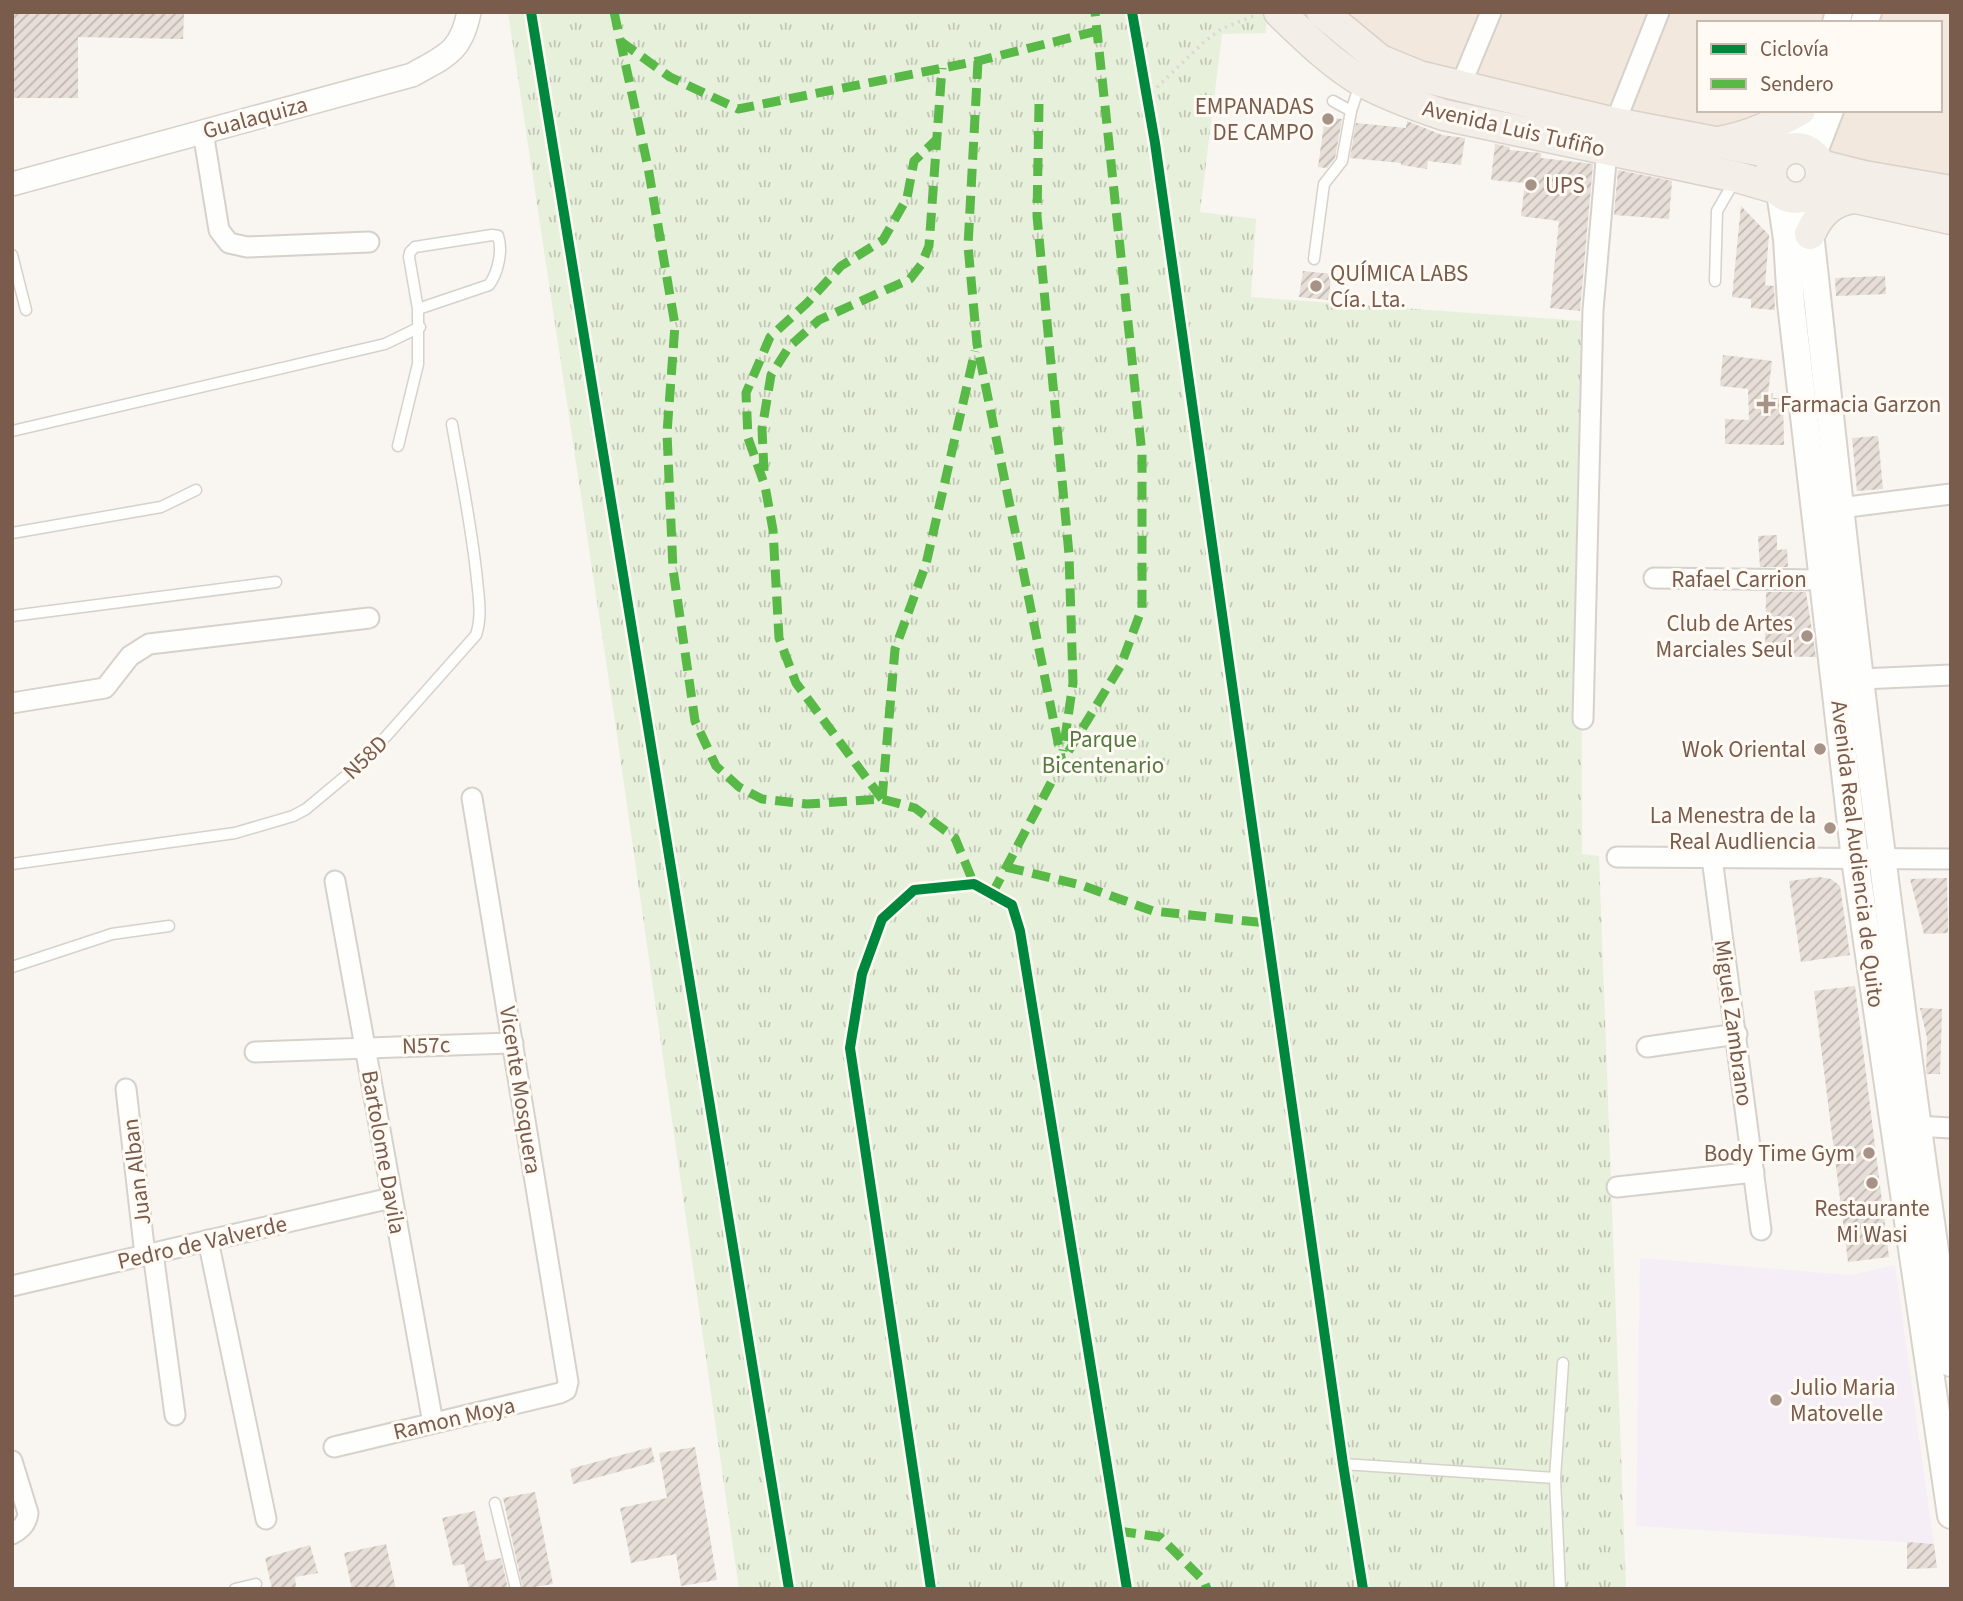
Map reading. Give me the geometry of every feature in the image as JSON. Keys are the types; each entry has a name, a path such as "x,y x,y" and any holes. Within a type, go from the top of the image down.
{"main road":[{"name":"Avenida Luis Tufiño","path":"1279,12 1315,46 1361,81 1398,99 1444,116 1530,119 1611,137 1737,177 1797,173 1864,176 1951,191"},
{"name":"Avenida Luis Tufiño","path":"1325,14 1380,60 1419,76 1460,87 1530,119"},
{"path":"1713,143 1741,138 1798,112"},
{"path":"1797,173 1802,112"},
{"name":"Avenida Real Audiencia de Quito","path":"1829,112 1797,173 1787,239 1791,303 1825,580 1855,859 1951,1515"},
{"name":"Avenida Luis Tufiño","path":"1611,137 1713,143 1797,173 1855,198 1951,219"},
{"name":"Avenida Real Audiencia de Quito","path":"1797,173 1810,234 1840,508 1916,1126 1944,1265 1951,1363"},
{"path":"1810,234 1820,216 1829,207 1842,200 1855,198"}],"street":[{"name":"Gualaquiza","path":"12,184 412,75 447,55 457,46 464,34 469,12"},
{"path":"1460,87 1491,12"},
{"path":"1583,719 1593,310 1611,137 1659,12"},
{"path":"203,132 219,230 229,243 247,247 369,242"},
{"path":"1840,508 1951,494"},
{"name":"Rafael Carrion","path":"1654,578 1825,580"},
{"path":"12,702 105,688 130,656 149,644 369,618"},
{"path":"1861,679 1951,675"},
{"name":"Vicente Mosquera","path":"472,798 568,1382"},
{"path":"1617,856 1951,859"},
{"name":"Miguel Zambrano","path":"1712,858 1761,1230"},
{"name":"Bartolome Davila","path":"335,881 433,1423"},
{"path":"1647,1047 1737,1034"},
{"name":"N57c","path":"255,1052 513,1043"},
{"name":"Juan Alban","path":"126,1088 175,1415"},
{"path":"1916,1126 1951,1128"},
{"path":"1617,1186 1754,1172"},
{"name":"Pedro de Valverde","path":"12,1286 391,1198"},
{"path":"208,1240 266,1519"},
{"name":"Ramon Moya","path":"334,1447 559,1393 566,1390 568,1382"},
{"path":"12,1534 23,1527 28,1513 13,1465"}],"lane":[{"path":"1314,259 1324,184 1342,161 1351,111 1361,81"},
{"path":"1333,102 1351,111"},
{"path":"1715,281 1717,211 1737,177"},
{"path":"398,446 418,364 420,327 410,252 415,247 498,236 500,242 497,267 489,285 418,309"},
{"path":"12,255 26,310"},
{"path":"12,431 385,344 420,327"},
{"name":"N58D","path":"12,864 209,837 260,827 306,810 366,760 476,635 479,627 474,546 452,424"},
{"path":"12,533 161,507 196,490"},
{"path":"12,616 276,582"},
{"path":"12,967 112,934 169,926"},
{"path":"1560,1589 1555,1478 1563,1363"},
{"path":"1343,1464 1555,1478"},
{"path":"495,1503 516,1589"},
{"path":"236,1589 256,1584"}],"path":[{"path":"1148,103 1205,42 1221,29 1262,12"},
{"path":"1145,85 1148,103"}],"shaded area":[{"path":"1322,12 1951,12 1951,191 1804,149 1460,87"},
{"name":"Julio Maria Matovelle","path":"1640,1258 1851,1275 1895,1265 1934,1544 1636,1526"}],"green space":[{"name":"Parque Bicentenario","path":"508,12 1264,12 1266,33 1222,34 1200,212 1256,219 1251,297 1581,321 1582,854 1599,856 1626,1589 739,1589 615,721"}],"building":[{"path":"12,12 184,12 183,39 78,37 78,98 12,98"},
{"path":"1325,117 1342,119 1335,158 1327,168 1318,167"},
{"path":"1407,121 1442,135 1465,138 1461,165 1428,161 1427,169 1401,163 1350,158 1356,123 1406,128"},
{"path":"1495,144 1510,147 1509,150 1541,153 1541,158 1593,164 1580,311 1550,308 1559,221 1521,216 1525,183 1491,180"},
{"path":"1618,170 1672,181 1669,219 1614,215"},
{"path":"1741,206 1769,235 1765,285 1774,286 1775,310 1751,308 1751,299 1732,297"},
{"name":"QUÍMICA LABS Cía. Lta.","path":"1303,271 1331,274 1329,300 1299,297"},
{"path":"1885,276 1886,294 1836,296 1835,278"},
{"path":"1723,355 1772,361 1768,394 1773,393 1773,398 1783,398 1784,445 1725,444 1725,419 1749,420 1748,389 1720,386"},
{"path":"1878,436 1883,489 1857,491 1852,438"},
{"path":"1777,535 1777,550 1787,549 1788,567 1760,567 1758,536"},
{"path":"1766,592 1806,592 1816,657 1765,656"},
{"path":"1819,877 1831,879 1840,886 1850,955 1801,962 1789,881"},
{"path":"1947,878 1948,933 1924,934 1910,879"},
{"path":"1855,986 1889,1257 1848,1262 1814,991"},
{"path":"1920,1008 1942,1009 1940,1074 1926,1074 1927,1038"},
{"path":"651,1447 655,1462 573,1484 570,1469"},
{"path":"695,1447 717,1580 681,1586 676,1554 631,1563 620,1508 667,1498 659,1453"},
{"path":"535,1492 553,1584 523,1589 503,1498"},
{"path":"475,1511 486,1561 501,1558 508,1589 469,1589 464,1564 453,1566 442,1518"},
{"path":"1907,1542 1934,1544 1937,1568 1907,1569"},
{"path":"386,1544 396,1589 352,1589 344,1553"},
{"path":"310,1545 318,1573 295,1577 296,1587 272,1589 265,1558"}],"marked path":[{"path":"614,12 648,167 675,325 667,433 673,569 695,721 716,766 739,787 762,799 807,804 882,799 915,808 955,838 974,884"},
{"path":"992,894 1062,762 1121,665 1142,608 1142,454 1095,12"},
{"path":"620,41 670,77 738,109 978,61 1097,31"},
{"path":"978,61 968,246 977,344 1062,762"},
{"path":"764,471 762,429 771,375 789,347 819,320 910,279 921,265 929,246 942,68"},
{"path":"1039,104 1037,216 1069,554 1073,683 1063,751"},
{"path":"882,799 796,683 779,638 773,530 765,486 748,438 746,393 770,337 807,303 841,266 883,240 907,198 914,161 937,139"},
{"path":"882,799 895,649 926,564 975,351"},
{"path":"1006,867 1081,885 1153,911 1266,923"},
{"path":"1118,1531 1160,1537 1204,1581 1207,1589"}],"cycle path":[{"path":"531,12 789,1589"},
{"path":"1132,12 1155,143 1363,1589"},
{"path":"931,1589 850,1048 862,974 882,919 914,890 974,884 1012,905 1020,931 1127,1589"}],"place":[{"name":"EMPANADAS DE CAMPO","path":"1328,119"},
{"name":"UPS","path":"1531,185"},
{"name":"QUÍMICA LABS Cía. Lta.","path":"1316,286"},
{"name":"Farmacia Garzon","path":"1766,404"},
{"name":"Club de Artes Marciales Seul","path":"1807,636"},
{"name":"Wok Oriental","path":"1820,749"},
{"name":"La Menestra de la Real Audliencia","path":"1830,828"},
{"name":"Body Time Gym","path":"1869,1153"},
{"name":"Restaurante Mi Wasi","path":"1872,1183"},
{"name":"Julio Maria Matovelle","path":"1776,1400"}]}
